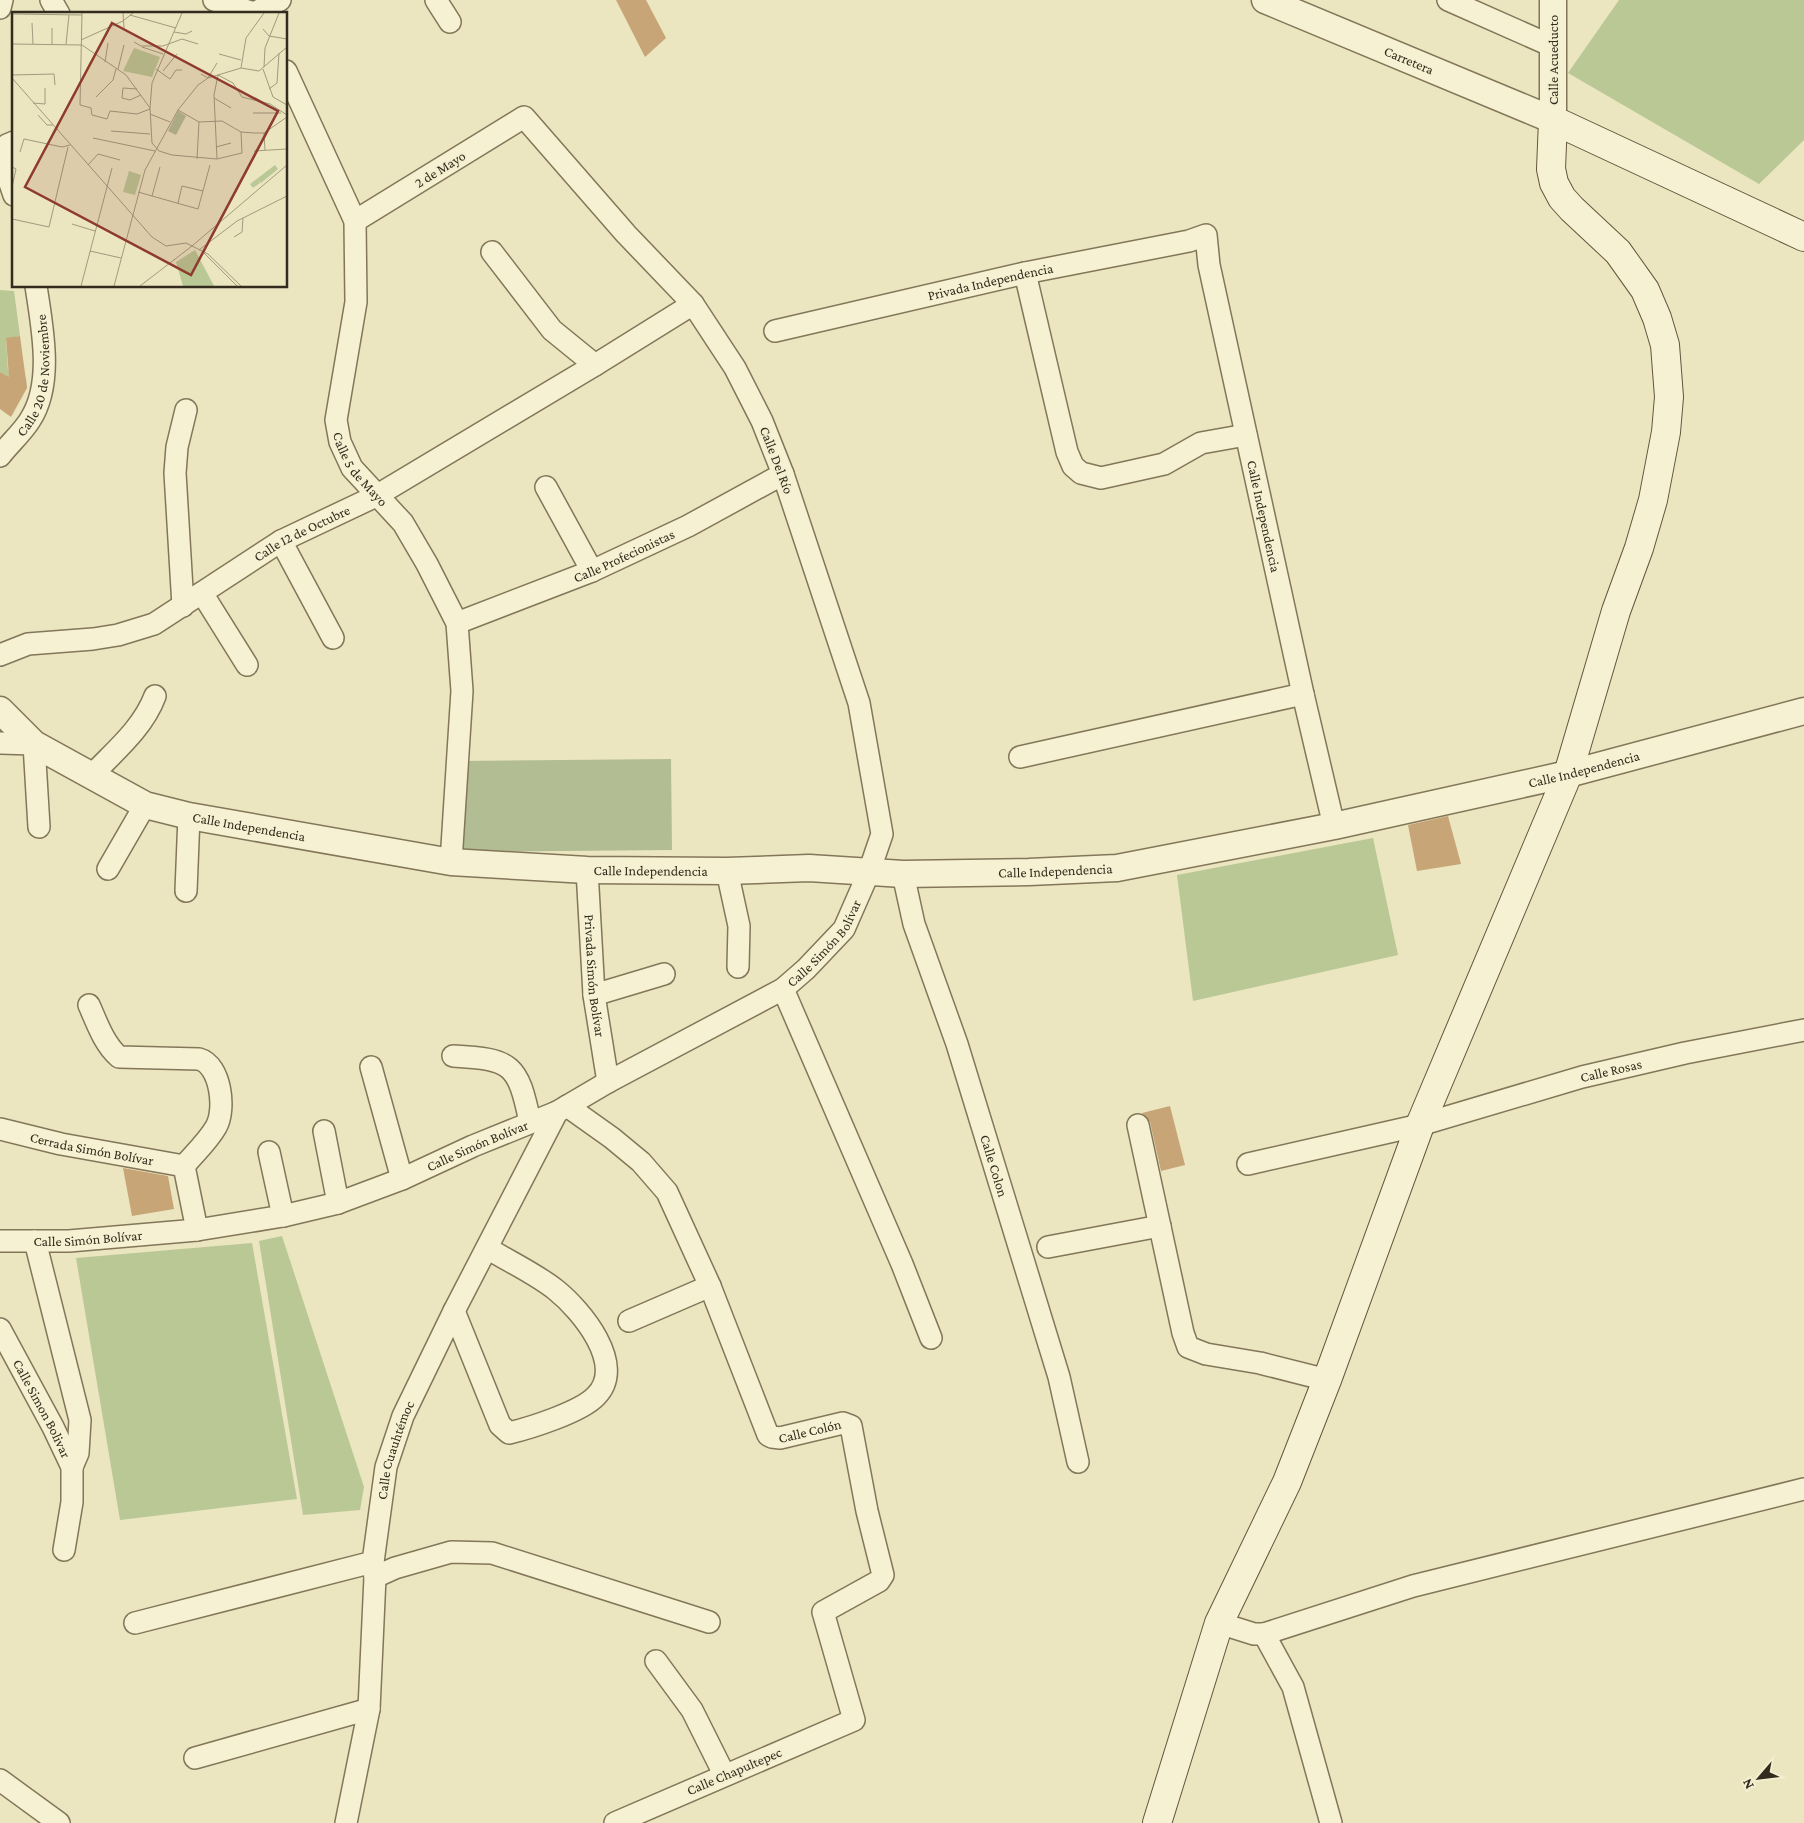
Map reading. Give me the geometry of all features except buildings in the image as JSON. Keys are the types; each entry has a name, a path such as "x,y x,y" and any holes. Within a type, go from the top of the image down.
{"main road":[{"path":"1157,1823 1219,1624 1287,1482 1327,1380 1420,1125 1568,774 1616,611 1639,548 1653,500 1666,432 1669,397 1665,345 1657,318 1644,290 1618,252 1572,209 1562,198 1554,182 1551,169 1553,120 1804,237"}],"street":[{"path":"0,8 2,0"},
{"path":"51,0 58,12"},
{"path":"214,0 253,12"},
{"path":"258,12 280,0"},
{"path":"436,0 450,22"},
{"name":"Carretera","path":"1266,0 1553,120"},
{"path":"1448,0 1552,46"},
{"name":"Calle Acueducto","path":"1553,0 1553,120"},
{"name":"Calle 5 de Mayo","path":"288,76 355,221 356,302 336,420 336,430 352,468 403,523 427,564 457,623 462,691 450,862"},
{"name":"2 de Mayo","path":"355,221 524,117"},
{"name":"Calle Del Río","path":"524,117 626,234 692,304 735,368 762,421 783,474 859,703 882,834 869,872"},
{"path":"12,143 7,145 0,153 12,189"},
{"name":"Calle Independencia","path":"1206,235 1209,264 1246,435 1334,826"},
{"name":"Privada Independencia","path":"775,331 1025,273 1189,241 1206,235"},
{"path":"492,252 552,330 595,365"},
{"path":"1025,273 1067,452 1073,466 1081,473 1101,478 1164,464 1200,443 1246,435"},
{"name":"Calle 20 de Noviembre","path":"0,456 30,421 41,388 45,367 36,288"},
{"name":"Calle 12 de Octubre","path":"0,655 28,644 118,635 154,624 281,541 376,496 595,365 692,304"},
{"path":"183,606 175,473 177,447 186,410"},
{"name":"Calle Profecionistas","path":"457,623 592,570 688,526 783,474"},
{"path":"546,487 592,570"},
{"path":"281,541 333,638"},
{"path":"202,593 247,665"},
{"path":"1020,757 1303,694"},
{"path":"92,775 134,732 150,709 155,696"},
{"name":"Calle Independencia","path":"0,710 34,744 145,805 189,816 450,862 587,870 727,871 809,868 903,874 1029,872 1117,868 1334,826 1568,774 1804,711"},
{"path":"0,743 34,744 39,827"},
{"path":"108,869 145,805"},
{"path":"186,891 189,816"},
{"name":"Privada Simón Bolívar","path":"587,870 594,995 608,1082"},
{"path":"727,871 739,926 738,967"},
{"name":"Calle Simón Bolívar","path":"0,1241 69,1241 197,1230 283,1216 338,1203 402,1179 562,1109 608,1082 783,989 806,969 844,930 869,872"},
{"name":"Calle Colon","path":"903,874 914,924 957,1044 1059,1377 1078,1462"},
{"path":"594,995 664,974"},
{"path":"783,989 902,1264 931,1338"},
{"path":"89,1005 104,1038 119,1058 199,1059 210,1064 214,1071 218,1080 220,1118 211,1133 184,1166 197,1230"},
{"name":"Calle Rosas","path":"1248,1164 1420,1125 1582,1077 1685,1053 1804,1030"},
{"path":"453,1056 488,1058 502,1062 512,1069 521,1084 530,1122"},
{"path":"372,1067 402,1179"},
{"name":"Calle Cuauhtémoc","path":"346,1823 369,1708 374,1570 386,1467 403,1416 454,1311 562,1109"},
{"name":"Calle Colón","path":"562,1109 612,1138 641,1162 667,1192 710,1286 768,1434 776,1438 842,1423 851,1426 867,1511 883,1575 879,1581 823,1612 854,1720"},
{"path":"1138,1125 1183,1333 1188,1347 1206,1354 1260,1363 1327,1380"},
{"name":"Cerrada Simón Bolívar","path":"0,1129 61,1144 184,1166"},
{"path":"324,1131 338,1203"},
{"path":"269,1152 283,1216"},
{"path":"1048,1247 1160,1226"},
{"path":"34,1241 80,1420 78,1452 72,1467"},
{"path":"454,1311 500,1425 509,1433 534,1427 557,1417 594,1398 600,1391 605,1381 605,1360 600,1344 582,1316 555,1290 488,1248"},
{"path":"629,1321 710,1286"},
{"name":"Calle Simon Bolivar","path":"0,1329 53,1427 72,1467 72,1502 64,1550"},
{"path":"1219,1624 1254,1634 1264,1634 1413,1586 1804,1489"},
{"path":"135,1623 374,1570 395,1568 451,1552 492,1552 709,1622"},
{"path":"1264,1634 1293,1686 1331,1823"},
{"path":"656,1661 692,1710 724,1774"},
{"path":"195,1758 369,1708"},
{"name":"Calle Chapultepec","path":"615,1823 724,1774 854,1720"},
{"path":"0,1780 59,1823"}],"green space":[{"path":"1619,0 1804,0 1804,140 1759,184 1568,73"},
{"path":"0,290 14,291 20,336 6,339 8,370 18,378 26,377 27,388 0,372"},
{"path":"671,759 672,850 460,852 459,761"},
{"path":"1373,838 1398,955 1193,1001 1177,875"},
{"path":"282,1236 364,1487 360,1510 303,1515 259,1241"},
{"path":"252,1243 297,1499 120,1520 76,1258"}]}
